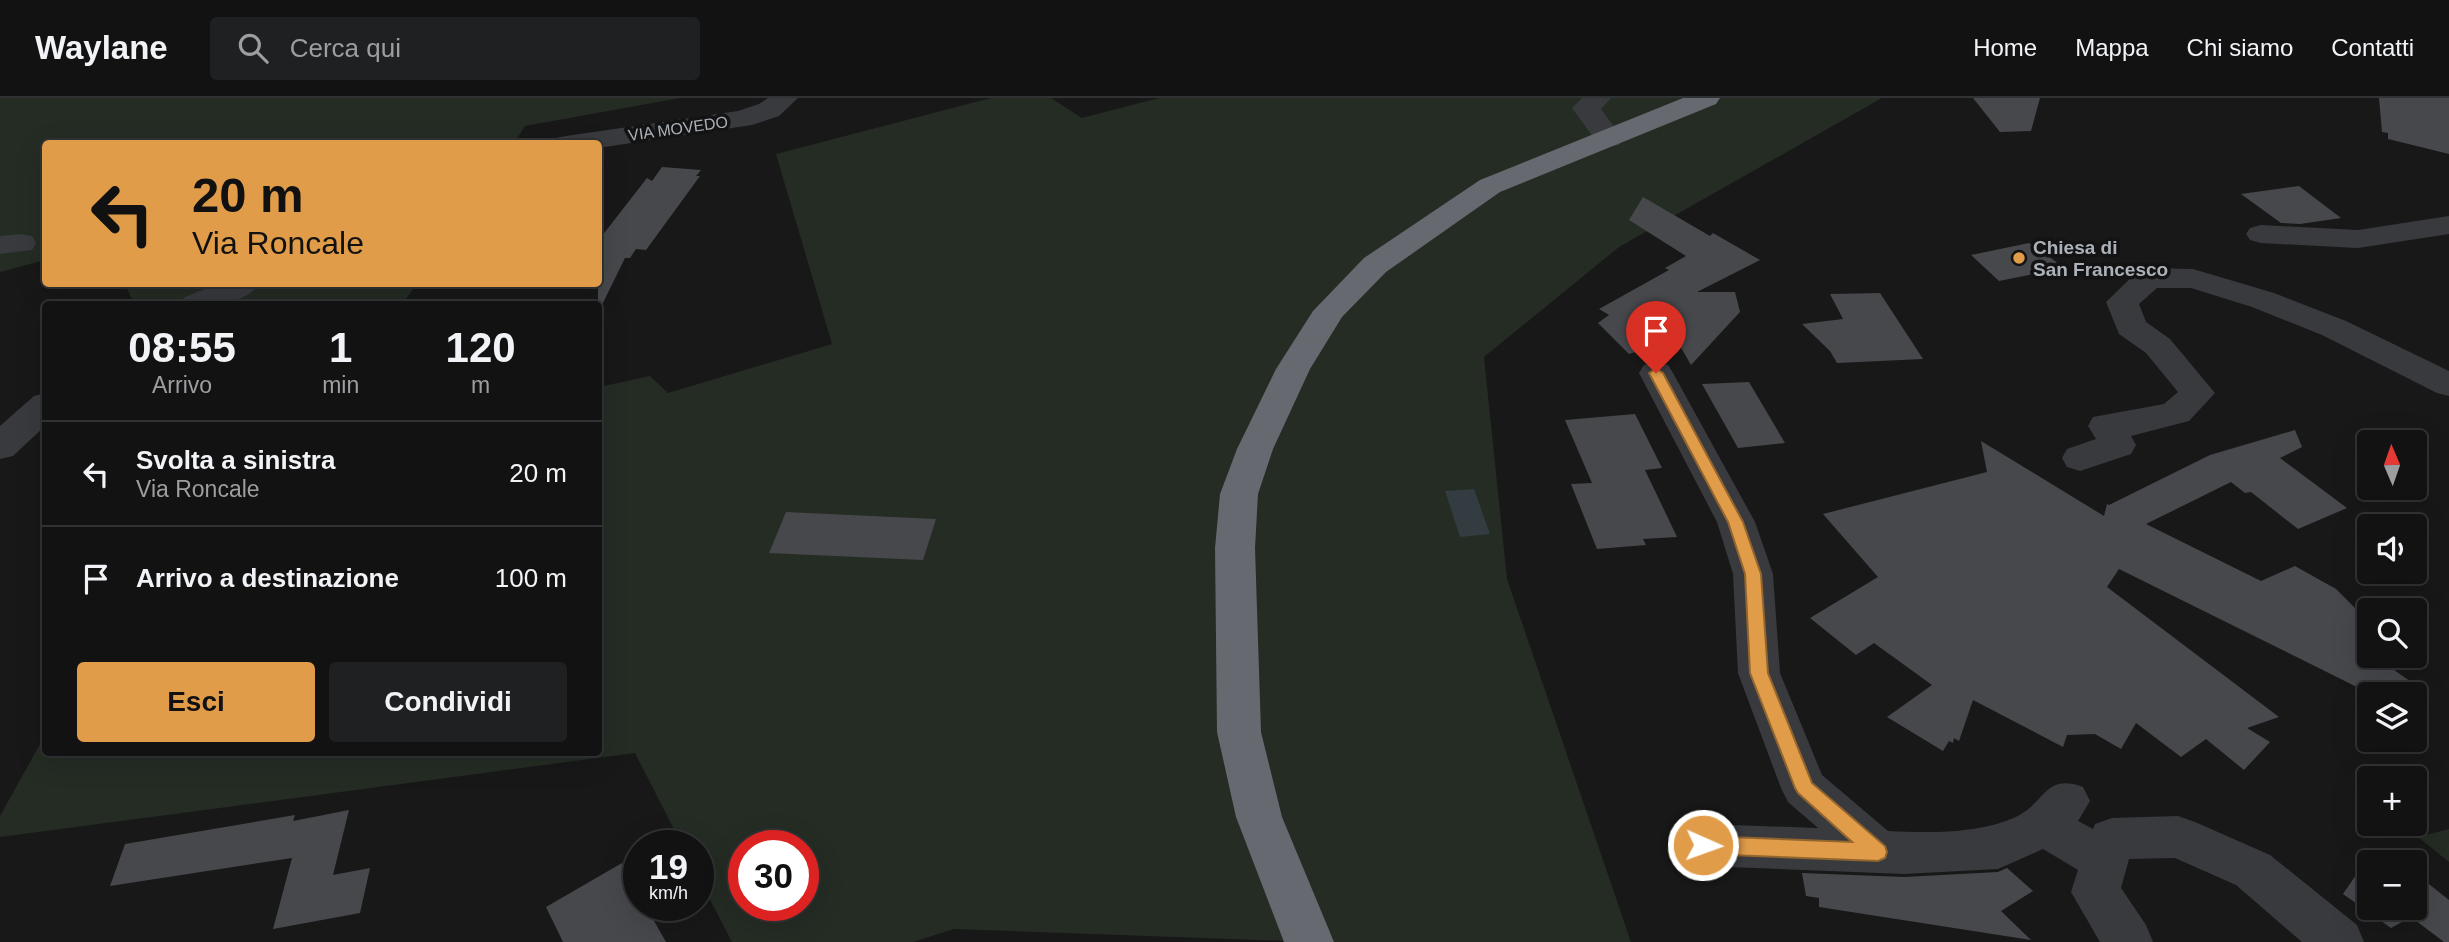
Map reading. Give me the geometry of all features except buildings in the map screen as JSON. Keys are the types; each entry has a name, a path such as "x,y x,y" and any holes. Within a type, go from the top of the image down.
{"highway":[{"path":"1309,942 1259,817 1238,733 1235,548 1239,494 1255,449 1293,369 1329,311 1376,265 1490,186 1707,98"}],"street":[{"name":"VIA MOVEDO","path":"594,140 742,119 769,110 785,98"},
{"path":"1598,98 1586,108 1609,139"},
{"path":"2261,234 2358,239 2449,226"},
{"path":"2080,458 2118,446 2106,426 2134,424 2176,413 2198,393 2158,346 2131,327 2122,302 2150,278 2193,279 2263,300 2334,328 2449,385"},
{"path":"203,301 236,287"},
{"path":"1656,373 1735,522 1753,574 1759,673 1804,788 1878,852"},
{"path":"0,447 42,408"},
{"path":"1703,845 1904,853 1998,848 2056,813 2105,861"},
{"path":"2128,942 2095,892 2112,839 2178,837 2253,870 2339,942"}],"shaded area":[{"path":"0,98 680,98 525,126 516,140 42,140 42,261 0,272"},
{"path":"991,98 1051,98 1082,118 1159,98 1882,98 1619,247 1484,357 1507,579 1631,942 1317,942 954,929 913,942 732,942 714,908 714,830 674,830 635,753 0,837 0,816 42,740 42,756 602,756 602,386 650,376 668,393 832,344 776,154"},
{"path":"126,287 415,287 404,301 133,301"},
{"path":"1474,489 1490,534 1460,537 1445,491"},
{"path":"2449,829 2449,862 2418,837"}],"place":[{"name":"Chiesa di San Francesco","path":"2019,258"}],"route":[{"path":"1656,373 1735,522 1753,574 1759,673 1804,788 1878,852 1703,845"}]}
